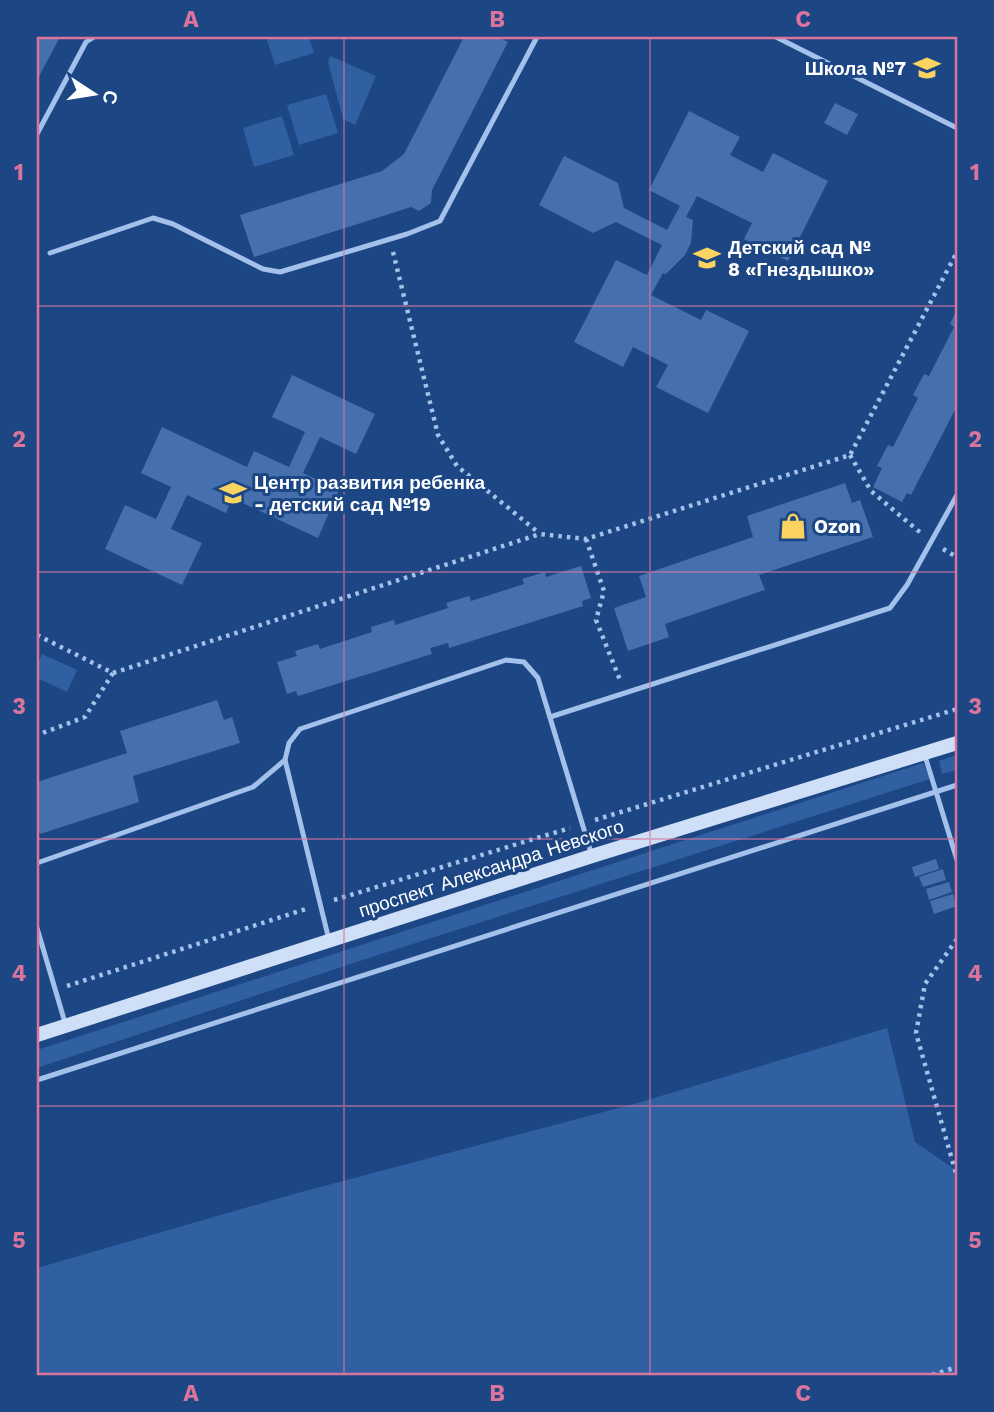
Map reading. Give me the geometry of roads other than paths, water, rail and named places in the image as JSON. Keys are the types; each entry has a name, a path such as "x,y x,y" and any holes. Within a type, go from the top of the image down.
{"main road":[{"name":"проспект Александра Невского","path":"37,1035 592,856 957,743"}],"lane":[{"path":"37,134 86,42 94,37"},
{"path":"50,253 153,218 173,223 263,269 279,272 390,240 440,220 537,37"},
{"path":"776,37 957,128"},
{"path":"550,717 890,608 935,544 957,495"},
{"path":"329,940 285,760 289,743 300,729 506,660 524,662 538,678 592,856"},
{"path":"925,753 957,860"},
{"path":"37,863 244,791 253,787 285,760"},
{"path":"37,1080 957,785"},
{"path":"37,928 66,1026"}],"place":[{"name":"Школа №7","path":"927,68"},
{"name":"Детский сад № 8 «Гнездышко»","path":"707,258"},
{"name":"Центр развития ребенка - детский сад №19","path":"233,493"},
{"name":"Ozon","path":"793,526"}]}
